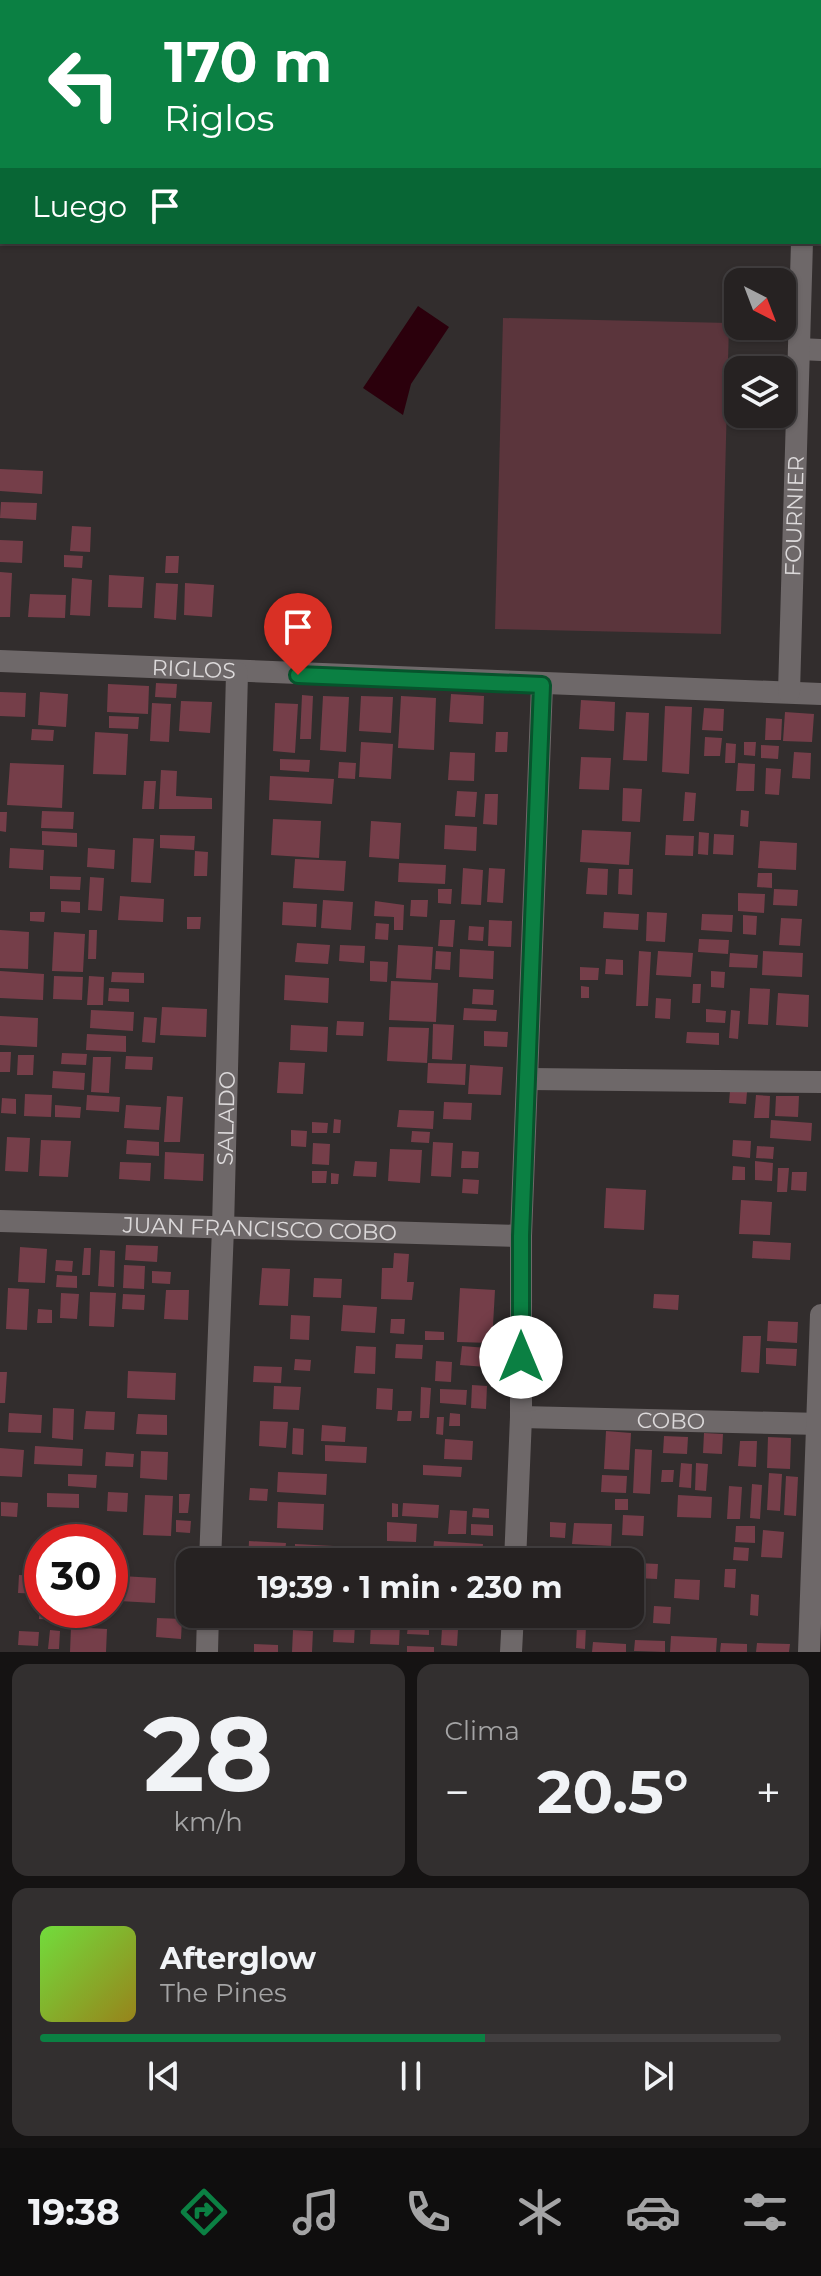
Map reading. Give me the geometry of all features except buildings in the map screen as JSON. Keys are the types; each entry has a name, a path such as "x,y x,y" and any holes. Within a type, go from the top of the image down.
{"street":[{"name":"FOURNIER","path":"789,692 810,350 802,244"},
{"name":"RIGLOS","path":"0,661 237,673 821,694"},
{"name":"SALADO","path":"211,1548 223,1228 237,673"},
{"path":"516,1548 521,1417 521,1236 530,1079 542,685"},
{"path":"530,1079 821,1082"},
{"name":"JUAN FRANCISCO COBO","path":"0,1221 521,1236"},
{"path":"809,1652 821,1315"},
{"name":"COBO","path":"521,1417 819,1424"},
{"path":"207,1652 208,1628"},
{"path":"511,1652 512,1628"}],"shaded area":[{"path":"418,306 449,327 411,384 403,415 363,388"},
{"path":"503,318 724,323 724,340 729,340 728,356 724,356 726,428 721,634 495,629"}],"route":[{"path":"298,675 542,685 530,1079 521,1236 521,1357"}]}
